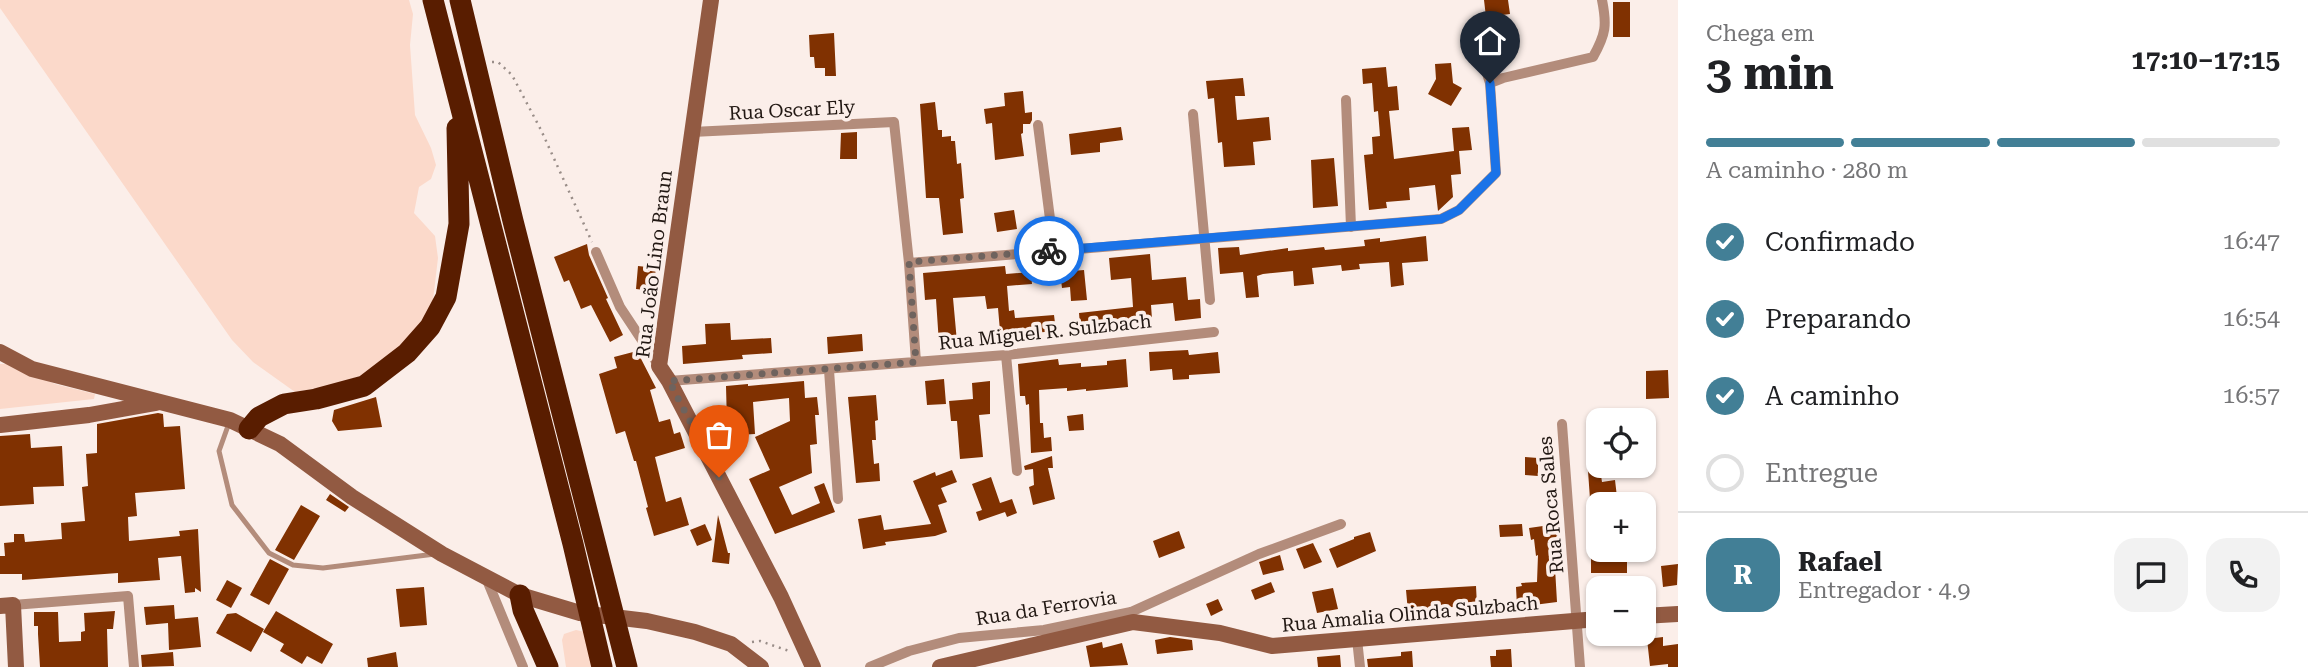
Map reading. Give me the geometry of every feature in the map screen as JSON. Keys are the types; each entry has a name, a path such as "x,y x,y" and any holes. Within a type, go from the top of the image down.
{"highway":[{"path":"433,0 601,660"},
{"path":"460,0 513,221 625,657"},
{"path":"240,424 284,404 316,399 364,386 407,353 430,327 446,297 459,224 456,91"},
{"path":"520,596 523,610 548,667"}],"street":[{"name":"Rua João Lino Braun","path":"711,0 659,366 781,597 812,664"},
{"path":"1490,83 1593,57 1604,38 1602,0"},
{"path":"916,362 909,262 1441,219 1459,210 1496,173 1490,83 1484,64"},
{"path":"1346,100 1351,227"},
{"path":"1193,114 1210,300"},
{"name":"Rua Oscar Ely","path":"692,132 894,122 909,262"},
{"path":"1038,125 1054,250"},
{"path":"596,252 620,307 659,366"},
{"name":"Rua Miguel R. Sulzbach","path":"669,381 1006,355 1214,332"},
{"path":"0,352 33,369 240,424 281,444 352,496 442,554 520,596 580,613 647,621 683,629 732,644 761,667"},
{"path":"1006,355 1017,471"},
{"path":"829,370 838,499"},
{"path":"0,425 89,415 162,402"},
{"name":"Rua Roca Sales","path":"1562,424 1580,667"},
{"name":"Rua da Ferrovia","path":"870,667 909,651 959,638 1044,630 1132,617 1259,554 1341,524"},
{"path":"488,580 523,667"},
{"path":"16,667 7,605 128,596 134,667"},
{"path":"1656,615 1678,614"},
{"name":"Rua Amalia Olinda Sulzbach","path":"940,667 1132,617 1220,633 1272,646 1586,620"},
{"path":"1357,639 1360,667"}],"lane":[{"path":"240,424 219,451 232,505 269,553 293,565 323,568 442,554"}],"path":[{"path":"476,61 498,62 512,75 541,130 596,252"},
{"path":"732,644 760,640 812,664"}],"shaded area":[{"path":"0,0 409,0 413,14 410,45 415,115 436,165 431,179 419,187 414,213 435,236 438,258 433,300 426,324 369,373 330,386 295,392 253,362 232,340 0,8"},
{"path":"0,364 12,364 55,384 95,394 94,399 0,409"},
{"path":"576,630 585,632 596,667 566,667 562,640 564,634"}],"building":[{"path":"1484,0 1508,0 1510,14 1486,17"},
{"path":"1613,2 1630,2 1630,37 1613,37"},
{"path":"834,33 836,76 825,76 825,68 815,68 814,57 810,57 809,35"},
{"path":"1451,63 1453,83 1462,88 1451,106 1428,94 1436,79 1435,64"},
{"path":"1386,67 1388,87 1397,86 1399,110 1389,111 1394,159 1454,151 1452,128 1469,127 1472,150 1459,151 1461,174 1451,175 1453,197 1438,211 1435,185 1409,188 1410,200 1386,202 1387,208 1369,210 1364,155 1373,154 1372,137 1380,136 1378,111 1374,112 1372,83 1363,84 1362,69"},
{"path":"1243,78 1245,96 1235,96 1237,120 1269,117 1271,140 1253,142 1255,165 1224,167 1222,142 1218,143 1214,98 1208,99 1206,81"},
{"path":"1023,91 1025,113 1032,112 1030,124 1023,124 1021,134 1024,156 995,160 992,123 986,124 984,109 1005,106 1004,93"},
{"path":"935,102 938,130 942,130 942,137 951,136 951,141 955,141 957,164 961,163 963,233 943,235 939,198 926,198 920,104"},
{"path":"1121,127 1123,140 1100,143 1100,152 1071,155 1069,134"},
{"path":"857,132 857,159 840,159 841,133"},
{"path":"1334,158 1338,206 1313,208 1311,160"},
{"path":"1014,210 1017,229 997,232 994,213"},
{"path":"1426,236 1428,261 1402,263 1404,285 1391,287 1389,262 1359,264 1360,269 1342,271 1341,265 1312,268 1314,284 1294,286 1293,271 1257,276 1259,297 1246,298 1243,272 1220,274 1218,248 1239,247 1240,255 1288,248 1288,251 1365,246 1364,240 1380,238 1380,242"},
{"path":"587,244 589,255 608,298 606,299 623,335 610,342 591,305 581,309 569,280 564,282 554,257"},
{"path":"1150,254 1152,280 1186,277 1188,300 1200,299 1201,318 1175,321 1173,303 1151,305 1152,319 1134,321 1134,324 1080,326 1079,313 1133,307 1131,278 1111,280 1109,258"},
{"path":"638,266 656,268 653,291 636,289"},
{"path":"1005,266 1006,274 1031,272 1032,284 1007,286 1009,311 1014,310 1015,318 1054,315 1056,331 1009,335 1009,331 1000,331 998,308 987,309 985,296 953,298 957,342 939,344 936,299 925,300 923,273"},
{"path":"1084,270 1087,300 1071,301 1070,287 1062,288 1060,272"},
{"path":"730,323 731,340 771,338 772,353 742,355 743,359 683,364 682,346 706,344 705,324"},
{"path":"862,334 863,351 828,354 827,337"},
{"path":"1188,350 1189,355 1218,352 1220,373 1189,375 1189,379 1173,380 1172,369 1150,371 1149,352"},
{"path":"637,351 656,388 650,390 659,422 670,419 674,434 680,432 685,448 655,457 666,502 681,497 689,525 654,536 636,461 625,431 616,434 599,374 617,368 614,357"},
{"path":"1058,359 1059,365 1081,363 1081,367 1107,365 1107,361 1126,359 1128,387 1086,391 1067,391 1067,388 1039,390 1040,423 1043,423 1044,438 1051,437 1052,451 1031,453 1029,404 1026,405 1025,396 1020,396 1018,364"},
{"path":"1668,370 1669,398 1646,399 1646,371"},
{"path":"944,379 946,404 927,405 925,381"},
{"path":"804,381 805,398 817,397 819,415 815,415 817,444 810,445 812,473 779,487 792,515 820,503 814,487 824,483 835,512 775,534 749,479 770,470 755,437 790,421 789,398 753,402 755,434 719,436 718,426 727,425 726,386"},
{"path":"990,381 990,414 979,415 983,457 960,459 957,421 951,421 949,401 973,399 972,383"},
{"path":"876,395 878,420 875,421 876,440 872,440 874,464 879,463 880,481 856,483 848,397"},
{"path":"376,397 382,427 338,431 332,421 334,410"},
{"path":"163,414 164,427 180,426 185,489 135,493 137,516 128,517 129,541 180,536 179,531 198,529 201,592 195,588 195,592 185,593 181,556 158,558 160,580 118,583 118,573 22,580 22,574 0,574 0,556 5,556 4,543 14,542 14,534 24,534 25,542 62,539 61,523 85,521 82,487 88,486 86,454 97,453 97,424"},
{"path":"1083,414 1084,430 1069,431 1067,416"},
{"path":"30,434 31,448 62,446 64,486 33,487 34,504 0,506 0,436"},
{"path":"1052,456 1053,468 1048,468 1055,499 1033,505 1029,487 1034,485 1033,469 1025,470 1024,466"},
{"path":"1525,457 1538,458 1538,476 1525,475"},
{"path":"952,470 957,482 941,488 947,502 938,505 947,532 885,542 886,545 863,549 858,519 881,515 884,530 931,524 913,481 935,472 936,476"},
{"path":"991,477 1000,503 1012,499 1017,513 1007,517 1005,512 979,521 976,512 982,510 972,484"},
{"path":"1588,478 1601,478 1602,482 1615,480 1616,492 1590,492"},
{"path":"330,494 349,507 345,512 326,500"},
{"path":"301,505 320,516 294,560 275,550"},
{"path":"718,515 730,553 729,564 712,562"},
{"path":"705,524 712,540 697,546 690,530"},
{"path":"1522,524 1523,536 1500,537 1499,525"},
{"path":"1543,526 1544,534 1559,533 1560,566 1555,568 1557,602 1517,607 1516,587 1522,586 1521,583 1537,582 1538,555 1536,556 1534,539 1531,540 1529,528"},
{"path":"1179,531 1185,548 1159,558 1153,541"},
{"path":"1370,532 1376,551 1337,568 1329,549"},
{"path":"1313,543 1322,562 1304,569 1296,549"},
{"path":"1280,555 1284,570 1263,575 1259,562"},
{"path":"270,559 289,569 269,605 250,595"},
{"path":"1591,562 1627,562 1627,573 1591,573"},
{"path":"1678,564 1677,585 1663,587 1661,566"},
{"path":"227,580 242,588 231,608 216,600"},
{"path":"1271,582 1275,592 1255,600 1251,590"},
{"path":"1476,586 1477,606 1408,612 1406,590"},
{"path":"424,587 427,625 400,627 396,589"},
{"path":"1333,588 1338,609 1317,613 1312,592"},
{"path":"1218,599 1223,610 1211,616 1206,604"},
{"path":"174,605 175,619 198,617 201,647 169,650 168,623 146,625 144,607"},
{"path":"115,611 113,629 107,629 108,667 40,667 38,626 34,626 34,612 58,612 59,642 81,641 81,632 85,631 84,613"},
{"path":"276,611 333,644 322,664 307,656 302,664 280,651 284,644 263,632"},
{"path":"236,613 264,629 251,652 216,633 227,614"},
{"path":"1170,637 1192,640 1193,650 1157,654 1155,640"},
{"path":"1663,637 1663,646 1678,644 1678,667 1668,667 1668,664 1650,666 1648,646 1656,646 1656,638"},
{"path":"1102,642 1103,648 1122,643 1128,665 1090,667 1086,646"},
{"path":"1511,649 1512,667 1491,667 1490,656 1496,656 1496,650"},
{"path":"1412,651 1413,667 1368,667 1367,659 1401,656 1401,652"},
{"path":"173,652 174,666 142,667 141,655"},
{"path":"396,652 398,667 368,667 367,658"},
{"path":"1340,655 1341,667 1318,667 1317,657"}],"way so far":[{"path":"719,477 669,381 916,362 909,262 1049,251"}],"route":[{"path":"1049,251 1441,219 1459,210 1496,173 1490,83"}]}
